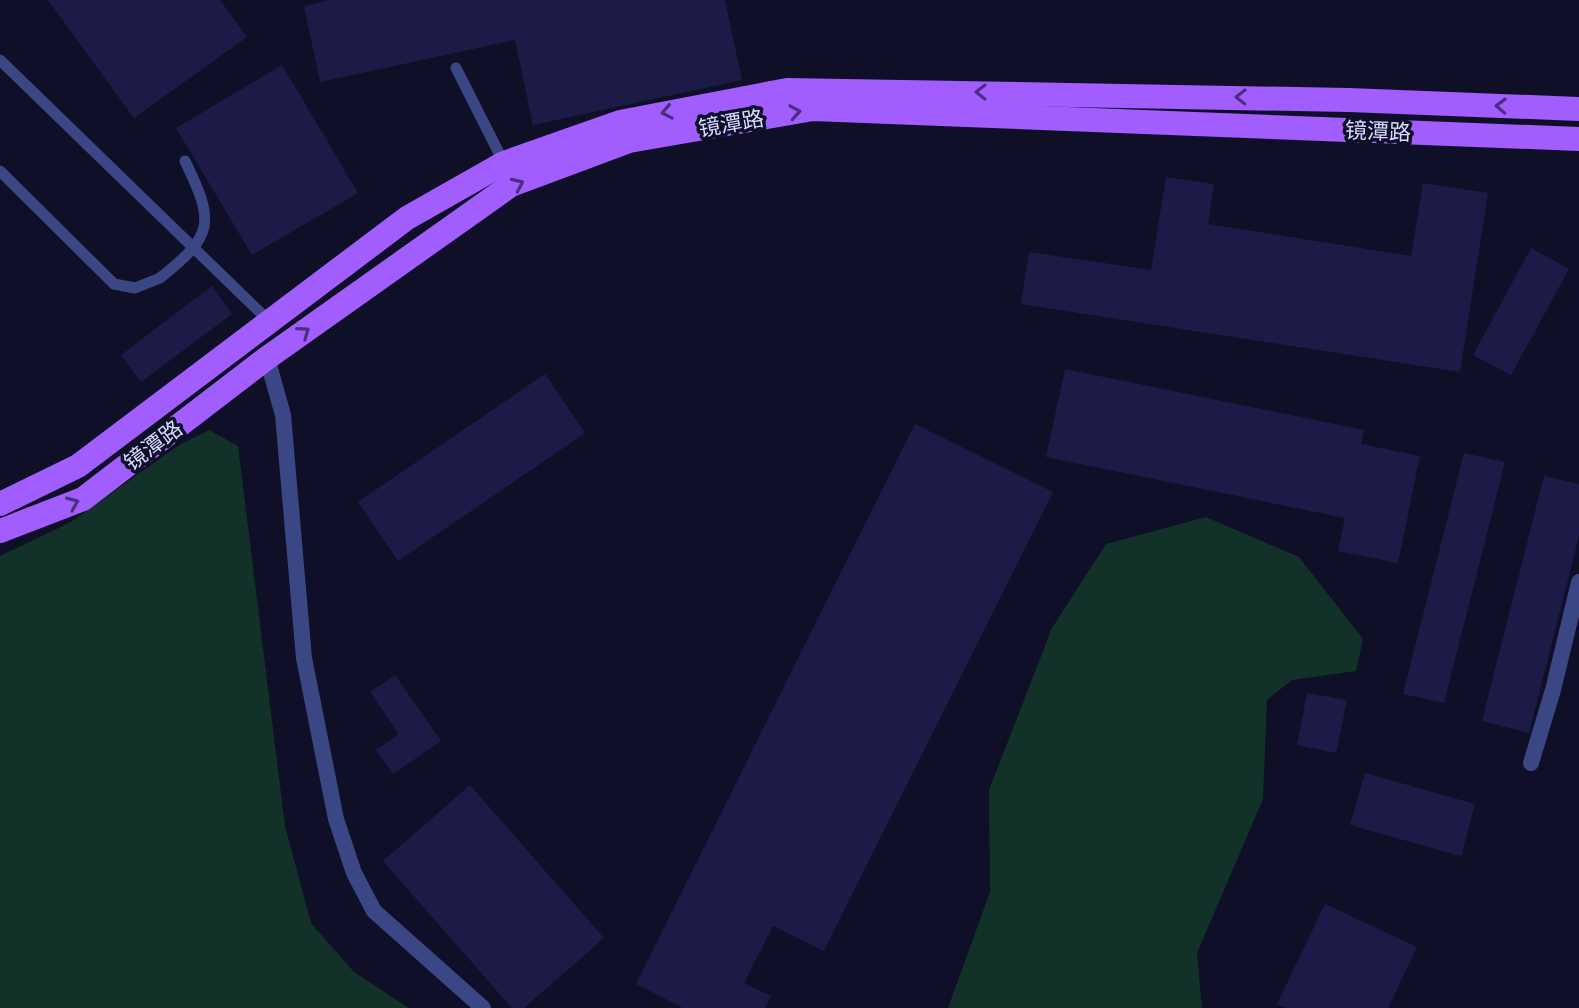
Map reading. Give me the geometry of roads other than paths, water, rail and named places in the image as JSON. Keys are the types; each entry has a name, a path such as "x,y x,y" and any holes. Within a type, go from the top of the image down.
{"main road":[{"name":"镜潭路","path":"0,504 78,466 407,218 504,163 620,122 787,90 1333,99 1579,109"},
{"name":"镜潭路","path":"0,531 83,499 267,358 511,185 629,141 813,109 1579,139"}],"street":[{"path":"267,358 283,415 304,658 336,819 349,859 374,911 483,1008"},
{"path":"1531,763 1553,690 1579,582"}],"lane":[{"path":"0,60 269,321"},
{"path":"456,68 504,163"},
{"path":"0,171 114,284 135,288 160,278 191,253 206,226 201,195 185,161"}]}
